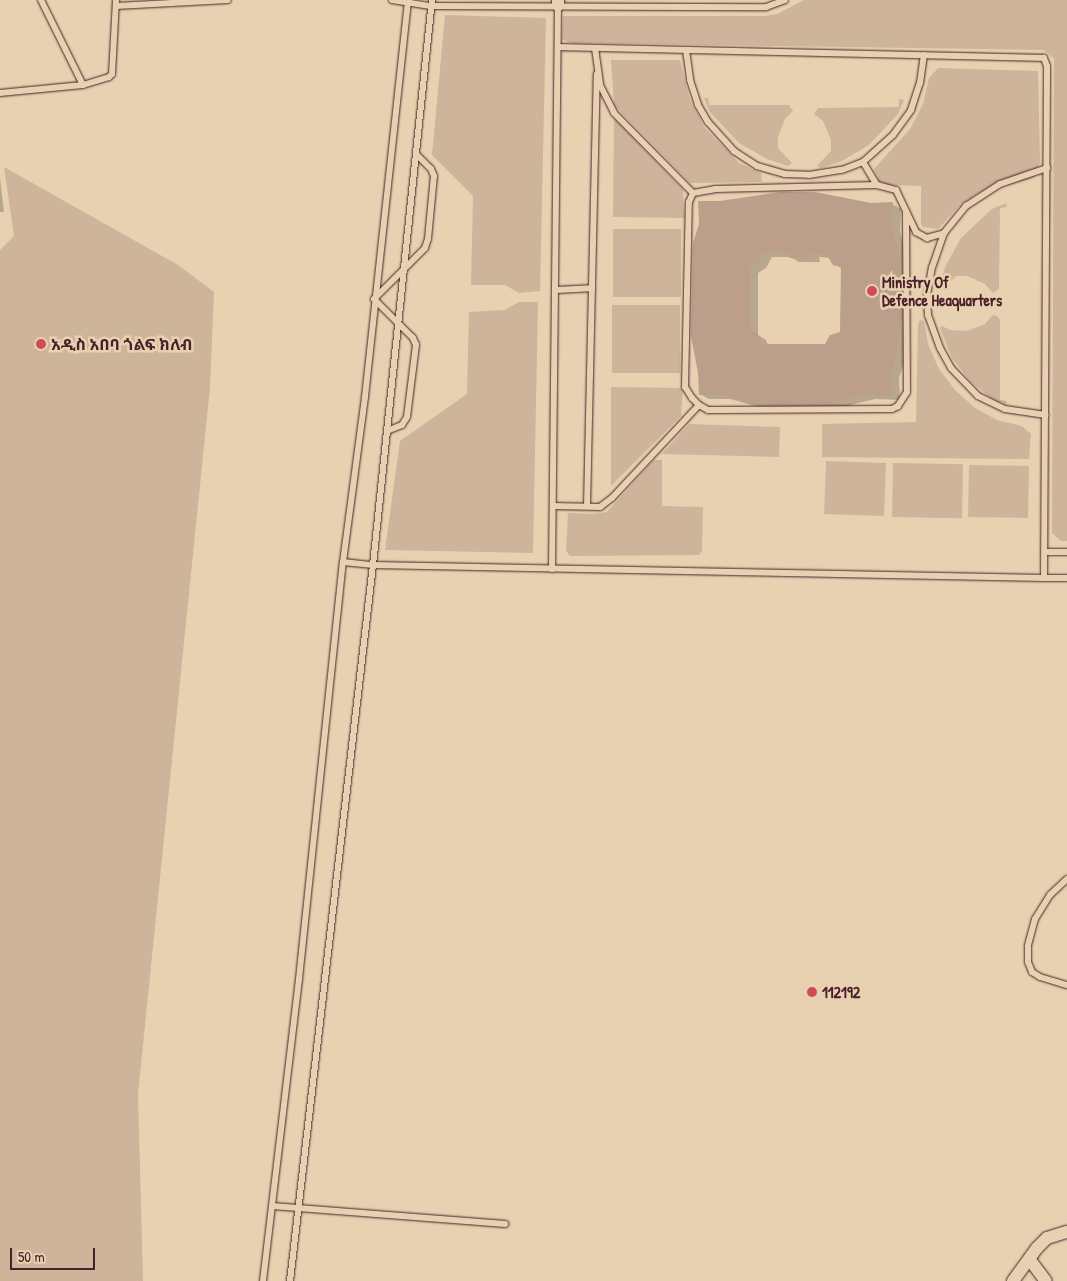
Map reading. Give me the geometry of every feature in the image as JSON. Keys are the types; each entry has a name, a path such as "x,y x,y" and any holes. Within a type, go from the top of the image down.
{"street":[{"path":"1017,1279 1037,1248 1048,1238 1067,1232"},
{"path":"1030,1260 1046,1281"}],"lane":[{"path":"41,0 84,85"},
{"path":"0,93 84,85 105,79 112,74 116,3 228,0"},
{"path":"392,0 432,3 558,3 766,7 785,0"},
{"path":"263,1281 299,979 343,562 365,396 407,2"},
{"path":"290,1281 387,431 432,3"},
{"path":"552,569 558,3"},
{"path":"558,47 1044,58 1048,66 1044,578"},
{"path":"587,506 597,74 595,48"},
{"path":"686,50 690,80 698,105 704,116 734,151 750,161 785,174 809,175 842,170 863,162 893,135 911,110 920,83 924,55"},
{"path":"597,74 614,113 693,192"},
{"path":"374,299 425,248 428,239 434,176 431,169 416,154"},
{"path":"863,162 877,185"},
{"path":"1046,415 1006,409 978,396 965,385 945,359 928,315 927,296 932,267 944,233 966,206 1000,184 1047,168"},
{"path":"693,192 715,189 877,185 896,190 903,201 916,232 927,238 944,233"},
{"path":"693,192 689,202 685,387 699,405 708,410 892,409 898,406 907,392 906,211"},
{"path":"555,290 592,288"},
{"path":"374,299 413,338 416,345 410,408 402,424 387,431"},
{"path":"553,506 600,506 612,498 699,405"},
{"path":"1045,552 1067,552"},
{"path":"343,562 372,565 552,569 1067,578"},
{"path":"1067,879 1050,895 1035,919 1028,946 1028,962 1032,972 1067,985"},
{"path":"272,1206 505,1224"}],"shaded area":[{"path":"804,0 1067,0 1067,541 1061,541 1052,533 1054,59 1044,50 570,43 562,39 563,16 765,16 777,14"},
{"path":"445,15 546,18 540,291 519,293 505,285 471,285 473,196 432,155"},
{"path":"611,60 680,60 690,100 704,127 739,163 761,173 762,182 690,183 614,105"},
{"path":"938,68 1038,71 1040,162 1036,175 1031,179 980,192 961,204 938,229 923,227 921,224 921,186 887,185 879,181 874,169 910,129 923,104 929,78"},
{"path":"704,98 708,98 709,105 789,105 793,111 785,119 778,137 778,148 792,163 788,166 767,159 739,143 710,112"},
{"path":"899,99 904,100 898,114 869,145 842,161 821,168 817,166 831,151 831,140 823,121 814,114 818,108 899,107"},
{"path":"614,118 683,190 684,218 613,217"},
{"name":"አዲስ አበባ ጎልፍ ክለብ","path":"4,167 178,265 214,292 210,387 138,1094 143,1281 0,1281 0,250 14,236"},
{"path":"1006,203 1007,207 1000,208 999,289 993,293 985,284 967,276 956,276 941,290 939,286 946,265 961,238 992,209"},
{"path":"613,229 681,229 681,297 613,297"},
{"path":"519,302 538,302 533,553 385,550 400,441 467,394 469,312 505,310"},
{"path":"612,305 680,305 680,373 612,373"},
{"path":"993,315 997,316 1000,320 1000,400 1007,401 1006,405 992,399 971,382 952,358 940,328 942,326 950,330 967,331 985,324"},
{"path":"920,320 924,321 928,344 939,369 955,390 975,408 997,420 1022,426 1031,434 1029,459 822,457 822,424 916,422 918,325"},
{"path":"611,387 683,388 681,416 611,486"},
{"path":"689,424 780,427 779,457 662,454"},
{"path":"654,460 662,460 662,506 703,507 702,551 699,555 570,556 566,551 568,513 593,514 607,512"},
{"path":"826,461 886,463 884,516 824,514"},
{"path":"893,463 963,464 962,518 892,517"},
{"path":"969,465 1029,466 1028,518 968,517"}],"building":[{"name":"Ministry Of Defence Heaquarters","path":"780,192 815,192 871,203 893,202 892,226 899,253 902,314 896,358 891,372 892,396 866,395 829,404 785,405 749,403 721,395 699,395 698,373 691,336 693,243 699,224 698,201 720,201","holes":["763,253 789,253 789,258 812,257 811,253 826,254 833,265 841,267 840,332 830,335 825,344 761,344 758,334 749,330 750,268 759,262"]}],"place":[{"name":"Ministry Of Defence Heaquarters","path":"872,291"},
{"name":"አዲስ አበባ ጎልፍ ክለብ","path":"41,344"},
{"name":"112192","path":"812,992"}]}
